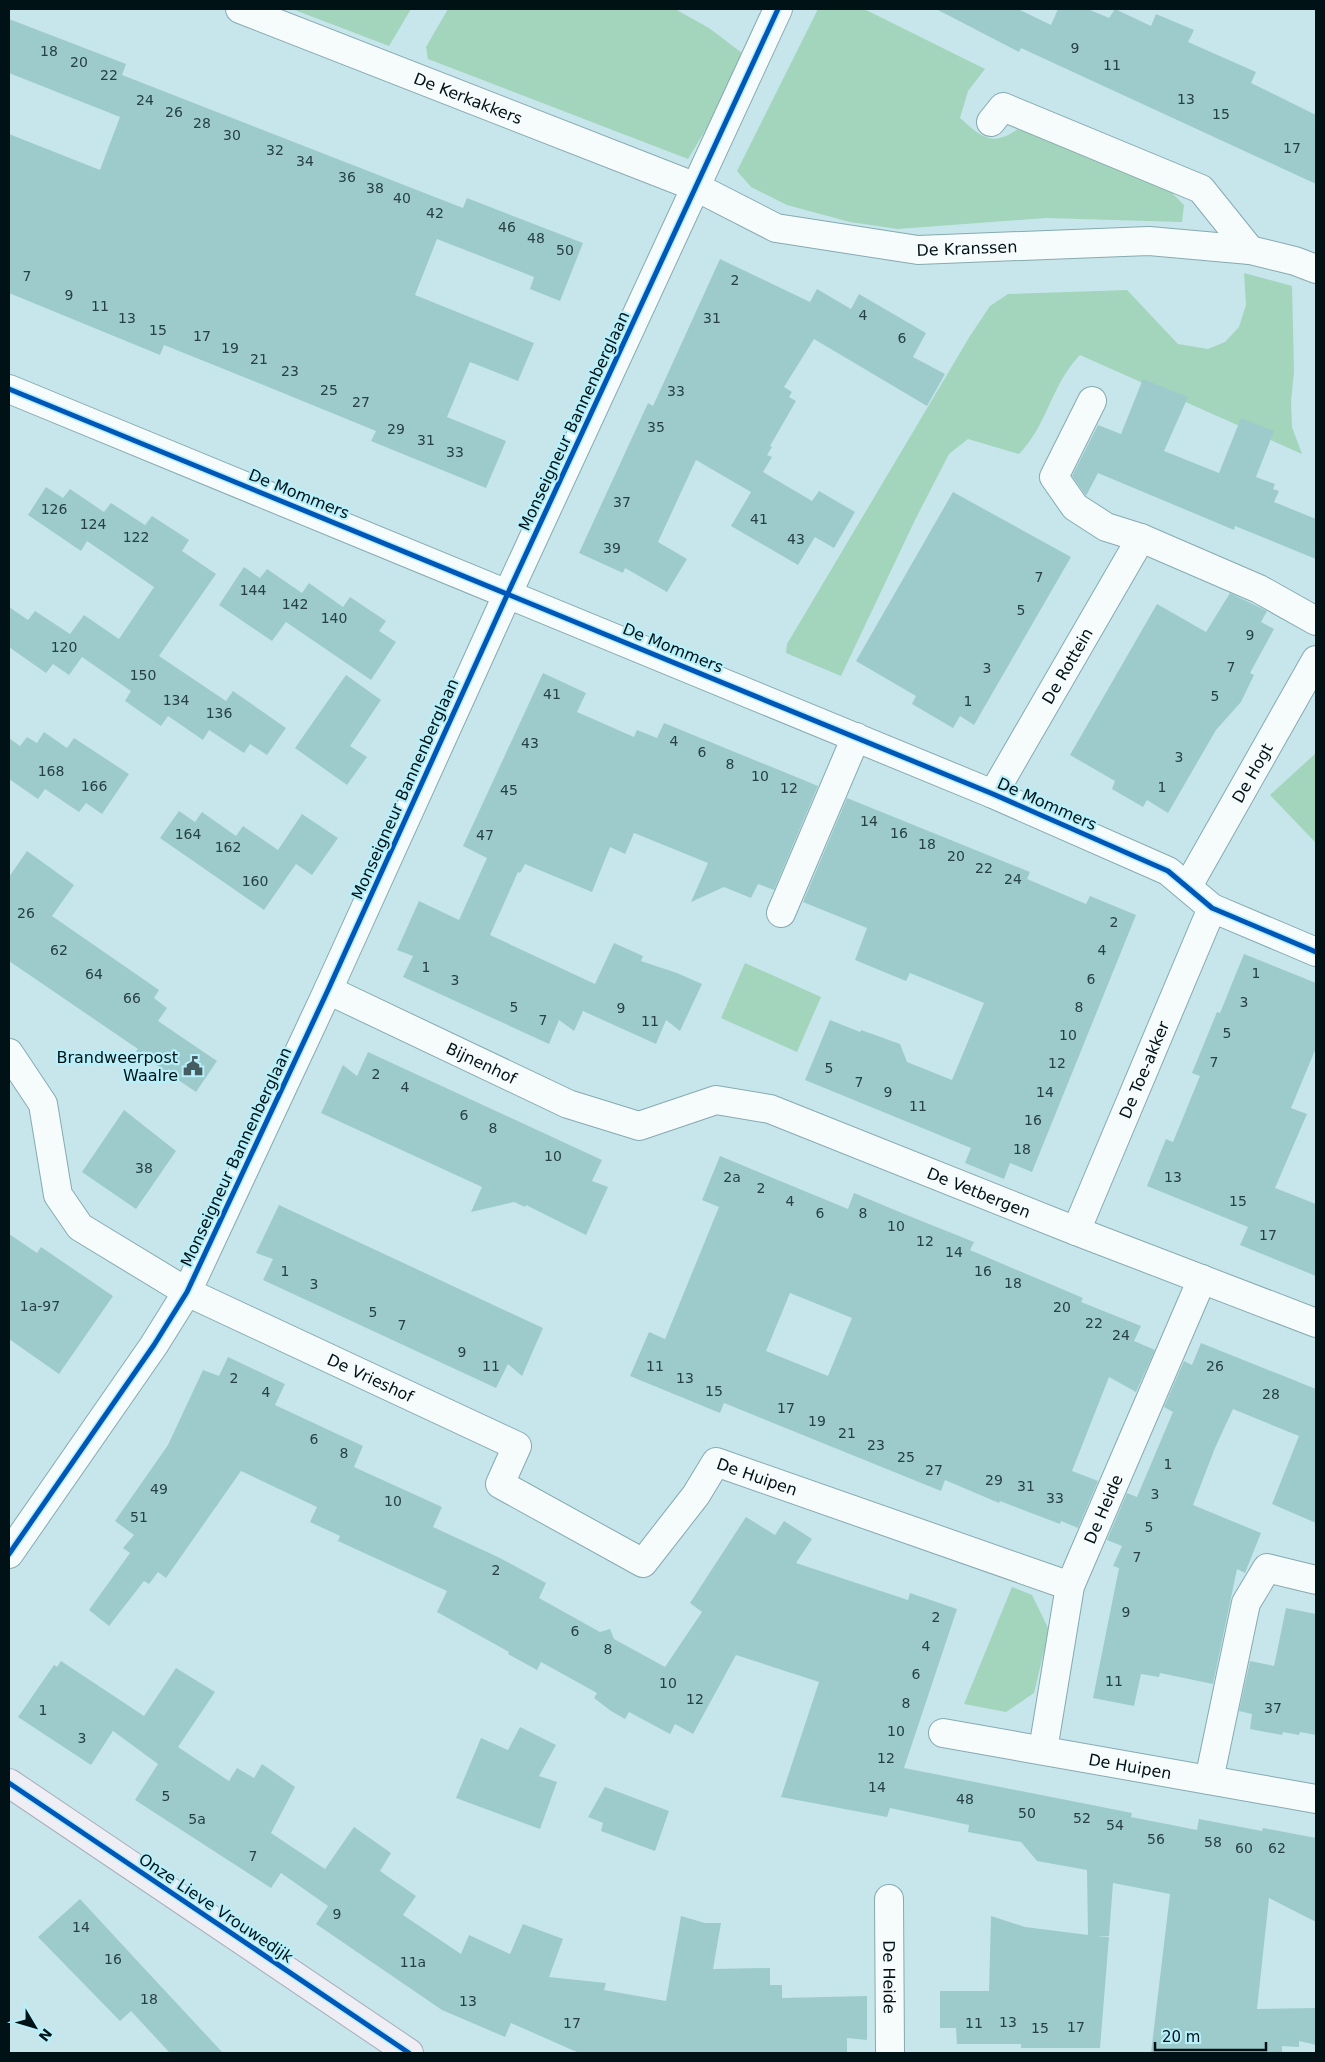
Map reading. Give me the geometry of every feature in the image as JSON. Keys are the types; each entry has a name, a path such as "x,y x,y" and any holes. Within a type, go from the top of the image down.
{"main road":[{"name":"Onze Lieve Vrouwedijk","path":"9,1783 409,2053"}],"street":[{"name":"De Kerkakkers","path":"240,9 696,188"},
{"name":"Monseigneur Bannenberglaan","path":"9,1554 148,1353 187,1292 328,990 508,593 778,9"},
{"path":"991,122 1003,106 1201,190 1250,250"},
{"name":"De Kranssen","path":"696,188 776,228 918,250 1149,241 1250,250 1295,261 1316,269"},
{"name":"De Mommers","path":"9,389 992,794 1168,871 1212,908 1316,952"},
{"path":"1092,400 1054,476 1075,508 1106,527 1142,538 1258,590 1316,621"},
{"name":"De Rottein","path":"992,794 1142,538"},
{"name":"De Hogt","path":"1188,886 1316,660"},
{"path":"781,913 856,737"},
{"name":"De Toe-akker","path":"1076,1231 1212,908"},
{"name":"Bijnenhof","path":"328,990 568,1104 638,1126"},
{"path":"9,1053 43,1104 58,1194 80,1227 187,1292"},
{"name":"De Vetbergen","path":"638,1126 716,1100 770,1109 1076,1231 1316,1323"},
{"name":"De Heide","path":"1044,1750 1070,1586 1202,1279"},
{"name":"De Vrieshof","path":"187,1292 517,1446 500,1484"},
{"name":"De Huipen","path":"500,1484 643,1563 696,1495 716,1462 1070,1586"},
{"path":"1209,1780 1246,1603 1267,1568 1316,1580"},
{"name":"De Huipen","path":"943,1733 1316,1799"},
{"name":"De Heide","path":"889,1899 890,2053"}],"green space":[{"path":"292,9 411,9 389,46"},
{"path":"448,9 675,9 709,28 742,53 714,116 688,159 428,59 426,47"},
{"path":"818,9 864,9 985,69 968,91 960,118 974,130 981,135 994,139 1002,138 1019,128 1170,191 1184,205 1182,222 1046,218 898,229 850,222 787,205 751,187 737,171"},
{"path":"1244,273 1292,286 1294,372 1291,401 1292,427 1302,454 1080,355 1070,366 1063,378 1029,443 1019,454 968,439 949,454 915,520 841,676 786,653 787,644 970,336 990,306 1008,294 1127,290 1178,344 1208,349 1225,342 1239,327 1246,305"},
{"path":"1316,753 1316,843 1270,795"},
{"path":"745,963 821,997 797,1052 721,1018"},
{"path":"1012,1587 1032,1595 1049,1630 1034,1693 1006,1712 964,1704"}],"building":[{"path":"936,9 1018,9 1051,25 1058,9 1088,9 1109,18 1115,9 1151,26 1156,14 1194,30 1188,42 1256,72 1251,83 1316,115 1316,184 1021,48 1019,52"},
{"path":"9,19 126,64 122,75 463,208 467,198 583,243 560,301 530,289 534,277 437,239 415,295 534,343 518,381 470,362 447,417 506,441 486,488 371,441 376,431 164,345 160,355 9,293 9,134 100,170 120,117 9,73"},
{"path":"720,259 810,302 817,289 851,309 859,294 926,333 913,357 945,374 927,406 814,339 784,387 792,392 789,397 796,401 770,446 772,447 767,455 772,457 763,472 812,501 819,491 855,512 834,548 815,537 798,565 731,526 751,492 696,460 658,542 687,559 667,592 625,568 623,573 579,553 648,403 653,406"},
{"path":"1143,379 1188,397 1164,451 1219,473 1241,418 1274,431 1256,477 1275,484 1273,489 1279,491 1274,502 1316,519 1316,559 1235,526 1234,530 1098,473 1086,496 1072,476 1098,425 1121,434"},
{"path":"46,487 63,498 70,489 104,512 111,503 145,525 152,516 189,540 182,551 216,574 159,656 226,701 233,691 286,728 267,755 250,744 244,753 209,730 203,740 168,716 161,726 125,701 131,691 82,657 69,675 53,664 46,673 9,647 9,607 28,620 35,611 70,634 84,615 119,639 154,587 87,541 81,551 28,515"},
{"path":"953,492 1071,557 974,725 960,716 953,728 912,704 916,696 856,661"},
{"path":"244,567 260,578 267,569 302,593 309,583 343,607 350,597 386,621 379,631 396,642 371,680 286,622 272,641 219,605"},
{"path":"1230,593 1267,611 1261,622 1274,629 1250,673 1254,675 1241,702 1216,730 1168,813 1147,800 1143,807 1112,789 1115,781 1070,755 1157,604 1206,632"},
{"path":"543,673 586,693 577,712 634,737 637,730 657,738 664,723 818,786 774,890 758,884 751,898 724,887 691,902 708,863 634,833 625,854 610,847 592,892 525,864 520,873 518,872 490,935 595,984 614,943 643,956 641,961 702,984 680,1031 666,1020 656,1044 583,1011 574,1031 559,1020 549,1044 403,977 413,956 397,950 419,901 459,920 487,858 463,846"},
{"path":"346,675 381,700 350,746 367,757 347,785 295,748"},
{"path":"44,732 67,748 74,738 129,774 102,814 86,803 79,812 45,789 38,799 9,779 9,738 20,746 27,737 37,743"},
{"path":"847,798 1030,872 1027,879 1086,904 1090,896 1136,915 1032,1172 1010,1163 1004,1179 965,1163 971,1148 805,1080 830,1020 860,1032 861,1030 900,1044 907,1062 952,1080 984,1003 910,973 906,981 855,960 867,928 803,902"},
{"path":"179,811 195,822 202,812 236,836 243,826 278,850 302,814 338,838 312,875 296,864 264,910 160,838"},
{"path":"27,851 74,885 52,916 159,990 154,998 167,1008 158,1021 217,1061 196,1092 136,1051 138,1049 9,961 9,877"},
{"path":"1244,954 1316,983 1316,1048 1291,1108 1307,1114 1275,1188 1316,1204 1316,1276 1240,1245 1248,1227 1147,1186 1166,1139 1173,1142 1200,1076 1192,1073 1217,1012 1220,1013"},
{"path":"368,1052 602,1160 592,1181 608,1187 586,1235 526,1205 525,1207 514,1202 471,1212 482,1187 321,1113 343,1065 357,1076"},
{"path":"124,1110 176,1151 136,1209 82,1172"},
{"path":"720,1156 848,1209 854,1193 974,1242 970,1250 1083,1298 1081,1302 1141,1326 1134,1341 1155,1350 1136,1392 1109,1377 1072,1471 1098,1481 1078,1528 1061,1521 1060,1524 1000,1501 999,1503 945,1480 941,1491 724,1403 720,1413 630,1376 649,1332 665,1339 719,1207 702,1200","holes":["790,1293 852,1318 828,1376 766,1351"]},
{"path":"279,1205 543,1328 522,1376 508,1364 496,1388 263,1280 273,1259 256,1253"},
{"path":"9,1234 37,1253 41,1247 113,1296 59,1374 9,1339"},
{"path":"1201,1343 1316,1389 1316,1523 1272,1504 1299,1436 1233,1409 1215,1448 1193,1505 1261,1533 1245,1573 1237,1569 1213,1684 1160,1673 1159,1677 1141,1674 1134,1706 1093,1698 1119,1568 1113,1566 1122,1546 1107,1540 1127,1493 1137,1497 1173,1412 1164,1407 1184,1361 1192,1365"},
{"path":"228,1357 285,1384 275,1405 363,1446 354,1467 442,1507 433,1527 500,1558 546,1583 539,1598 600,1632 610,1629 614,1639 665,1667 702,1612 690,1603 746,1517 775,1535 784,1521 812,1539 796,1563 908,1600 910,1593 957,1609 904,1768 1132,1813 1131,1817 1197,1830 1199,1819 1262,1831 1263,1828 1316,1838 1316,1922 1269,1898 1257,2009 1316,2008 1316,2045 1299,2041 1299,2047 1282,2046 1282,2053 1151,2053 1170,1894 1113,1883 1109,1936 1096,1936 1109,1937 1100,2048 1021,2048 1021,2044 957,2044 956,2028 940,2028 940,1991 989,1991 991,1916 1025,1927 1088,1935 1087,1870 1037,1861 1021,1842 968,1832 969,1825 890,1808 887,1817 781,1797 819,1682 736,1655 693,1734 675,1724 670,1734 629,1712 625,1719 594,1698 597,1693 541,1662 537,1670 508,1654 509,1652 437,1612 447,1591 338,1541 340,1536 310,1522 317,1507 241,1471 166,1578 158,1572 149,1584 144,1581 109,1626 89,1610 130,1553 123,1548 134,1535 115,1521 168,1445 203,1370 219,1376"},
{"path":"1286,1608 1316,1614 1316,1735 1300,1732 1299,1735 1283,1732 1282,1735 1250,1729 1252,1714 1239,1711 1250,1661 1274,1666"},
{"path":"61,1661 144,1716 176,1668 215,1692 178,1747 229,1781 237,1768 254,1778 262,1764 295,1787 271,1833 325,1869 354,1827 391,1853 380,1871 416,1896 403,1915 461,1954 469,1935 510,1954 523,1924 563,1939 549,1977 606,1983 604,1990 666,2001 681,1916 705,1923 721,1923 713,1969 770,1968 770,1985 782,1985 782,1998 867,1996 867,2040 847,2038 847,2053 579,2053 511,2023 505,2037 442,2010 316,1924 328,1906 281,1873 271,1888 135,1800 158,1764 113,1731 91,1765 18,1717 54,1665 57,1667"},
{"path":"520,1727 556,1745 539,1776 557,1782 540,1829 456,1798 481,1738 508,1750"},
{"path":"605,1787 669,1811 655,1851 601,1831 603,1823 588,1817"},
{"path":"80,1899 223,2053 170,2053 131,2011 120,2021 38,1937"}],"cycle path":[{"path":"9,1554 154,1345 187,1292 328,990 508,593 778,9"},
{"path":"9,389 993,794 1168,871 1212,908 1316,952"},
{"path":"9,1783 409,2053"}],"place":[{"name":"Brandweerpost Waalre","path":"193,1066"}]}
